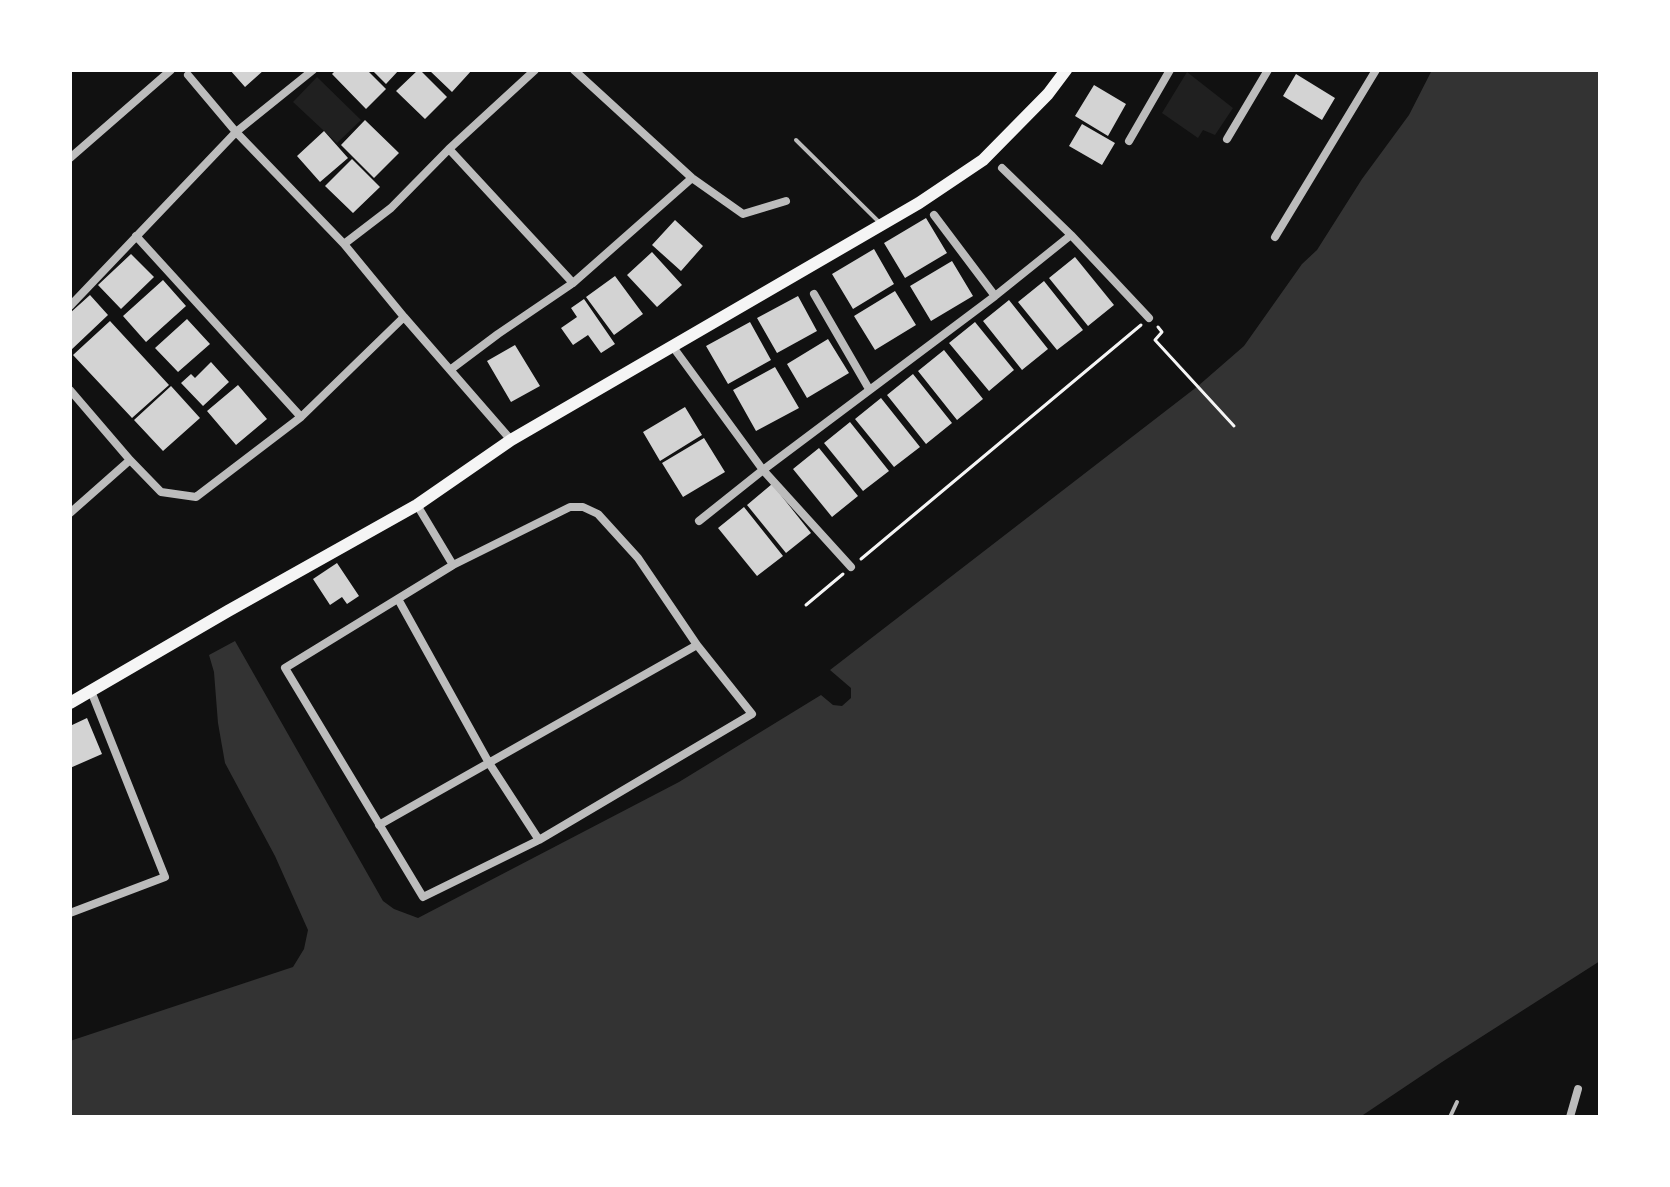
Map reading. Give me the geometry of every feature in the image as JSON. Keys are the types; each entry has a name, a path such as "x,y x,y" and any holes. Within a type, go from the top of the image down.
{"main road":[{"path":"70,703 417,505 511,440 919,203 984,159 1048,94 1066,70"}],"street":[{"path":"70,158 171,70"},
{"path":"70,306 236,132 313,70"},
{"path":"344,244 391,208 449,149 535,70"},
{"path":"574,70 692,178 743,214 786,201"},
{"path":"1129,141 1170,70"},
{"path":"1227,139 1268,70"},
{"path":"1275,237 1376,70"},
{"path":"188,75 236,132 344,244 511,440"},
{"path":"449,149 573,283"},
{"path":"1002,168 1149,318"},
{"path":"450,370 573,283 692,178"},
{"path":"934,215 995,296"},
{"path":"699,521 1071,235"},
{"path":"136,236 301,417"},
{"path":"814,294 869,389"},
{"path":"70,390 161,492 196,497 301,417 404,317"},
{"path":"673,347 763,470 851,567"},
{"path":"70,513 130,460"},
{"path":"417,505 453,565"},
{"path":"570,507 583,507 598,514 638,558 697,645 752,714 539,840 423,897 285,668 453,565 570,507"},
{"path":"398,599 489,763 539,840"},
{"path":"379,825 697,645"},
{"path":"70,913 165,877 91,691"},
{"path":"1570,1117 1578,1089"}],"lane":[{"path":"796,140 881,225"},
{"path":"1450,1117 1457,1102"}],"path":[{"path":"806,605 1149,318 1162,332 1155,340 1234,426"}],"shaded area":[{"path":"1432,70 1600,70 1600,961 1360,1117 70,1117 70,1041 293,967 304,949 308,930 275,856 225,763 214,672 209,655 235,641 383,901 418,918 679,782 821,695 833,705 842,706 851,698 851,688 830,670 1198,386 1244,346 1302,264 1317,250 1362,179 1409,115"},
{"path":"1187,72 1233,108 1215,135 1203,130 1198,138 1162,113"},
{"path":"317,77 361,120 337,143 293,102"}],"building":[{"path":"230,70 264,70 245,87"},
{"path":"336,70 367,70 386,89 366,109 332,74"},
{"path":"372,70 399,70 386,84"},
{"path":"418,70 447,97 425,119 396,91"},
{"path":"429,70 472,70 452,92"},
{"path":"1296,74 1335,98 1322,120 1283,96"},
{"path":"1094,85 1126,104 1108,136 1075,116"},
{"path":"365,120 399,153 374,178 341,145"},
{"path":"1082,124 1115,143 1102,165 1069,146"},
{"path":"324,131 348,158 320,182 297,156"},
{"path":"352,159 380,187 353,213 325,186"},
{"path":"926,218 947,253 905,278 884,243"},
{"path":"675,220 703,246 681,271 652,245"},
{"path":"874,249 894,284 853,309 832,274"},
{"path":"652,252 682,285 657,307 627,275"},
{"path":"131,254 154,277 121,309 98,285"},
{"path":"1075,257 1114,305 1088,326 1049,278"},
{"path":"952,261 973,296 931,321 910,286"},
{"path":"615,276 643,314 614,335 586,297"},
{"path":"163,280 186,306 146,342 123,316"},
{"path":"1044,281 1083,330 1057,350 1018,302"},
{"path":"895,291 916,325 875,350 854,316"},
{"path":"90,295 108,315 70,351 70,313"},
{"path":"798,296 817,331 777,353 757,318"},
{"path":"584,299 615,344 601,353 588,335 573,345 561,328 577,317 571,308"},
{"path":"1009,300 1048,349 1022,370 983,321"},
{"path":"187,319 210,344 178,372 155,348"},
{"path":"110,321 169,385 132,418 73,355"},
{"path":"750,322 771,360 728,384 706,346"},
{"path":"975,322 1014,370 989,391 949,343"},
{"path":"828,339 849,373 807,398 787,364"},
{"path":"515,345 540,386 511,402 487,361"},
{"path":"944,350 983,399 957,420 918,371"},
{"path":"211,362 229,382 203,406 181,383 191,374 195,378"},
{"path":"775,367 799,408 756,431 733,390"},
{"path":"913,374 952,423 926,444 887,395"},
{"path":"238,385 267,419 236,445 207,411"},
{"path":"171,386 200,418 163,451 134,420"},
{"path":"881,398 920,447 894,467 855,419"},
{"path":"685,407 702,435 660,461 643,432"},
{"path":"850,422 889,471 863,491 824,443"},
{"path":"704,438 725,472 683,497 662,463"},
{"path":"819,448 858,496 832,517 793,469"},
{"path":"772,484 811,533 786,553 747,505"},
{"path":"744,507 783,556 757,576 718,528"},
{"path":"337,563 359,596 347,604 342,597 330,605 313,579"},
{"path":"87,718 102,754 70,768 70,726"}]}
